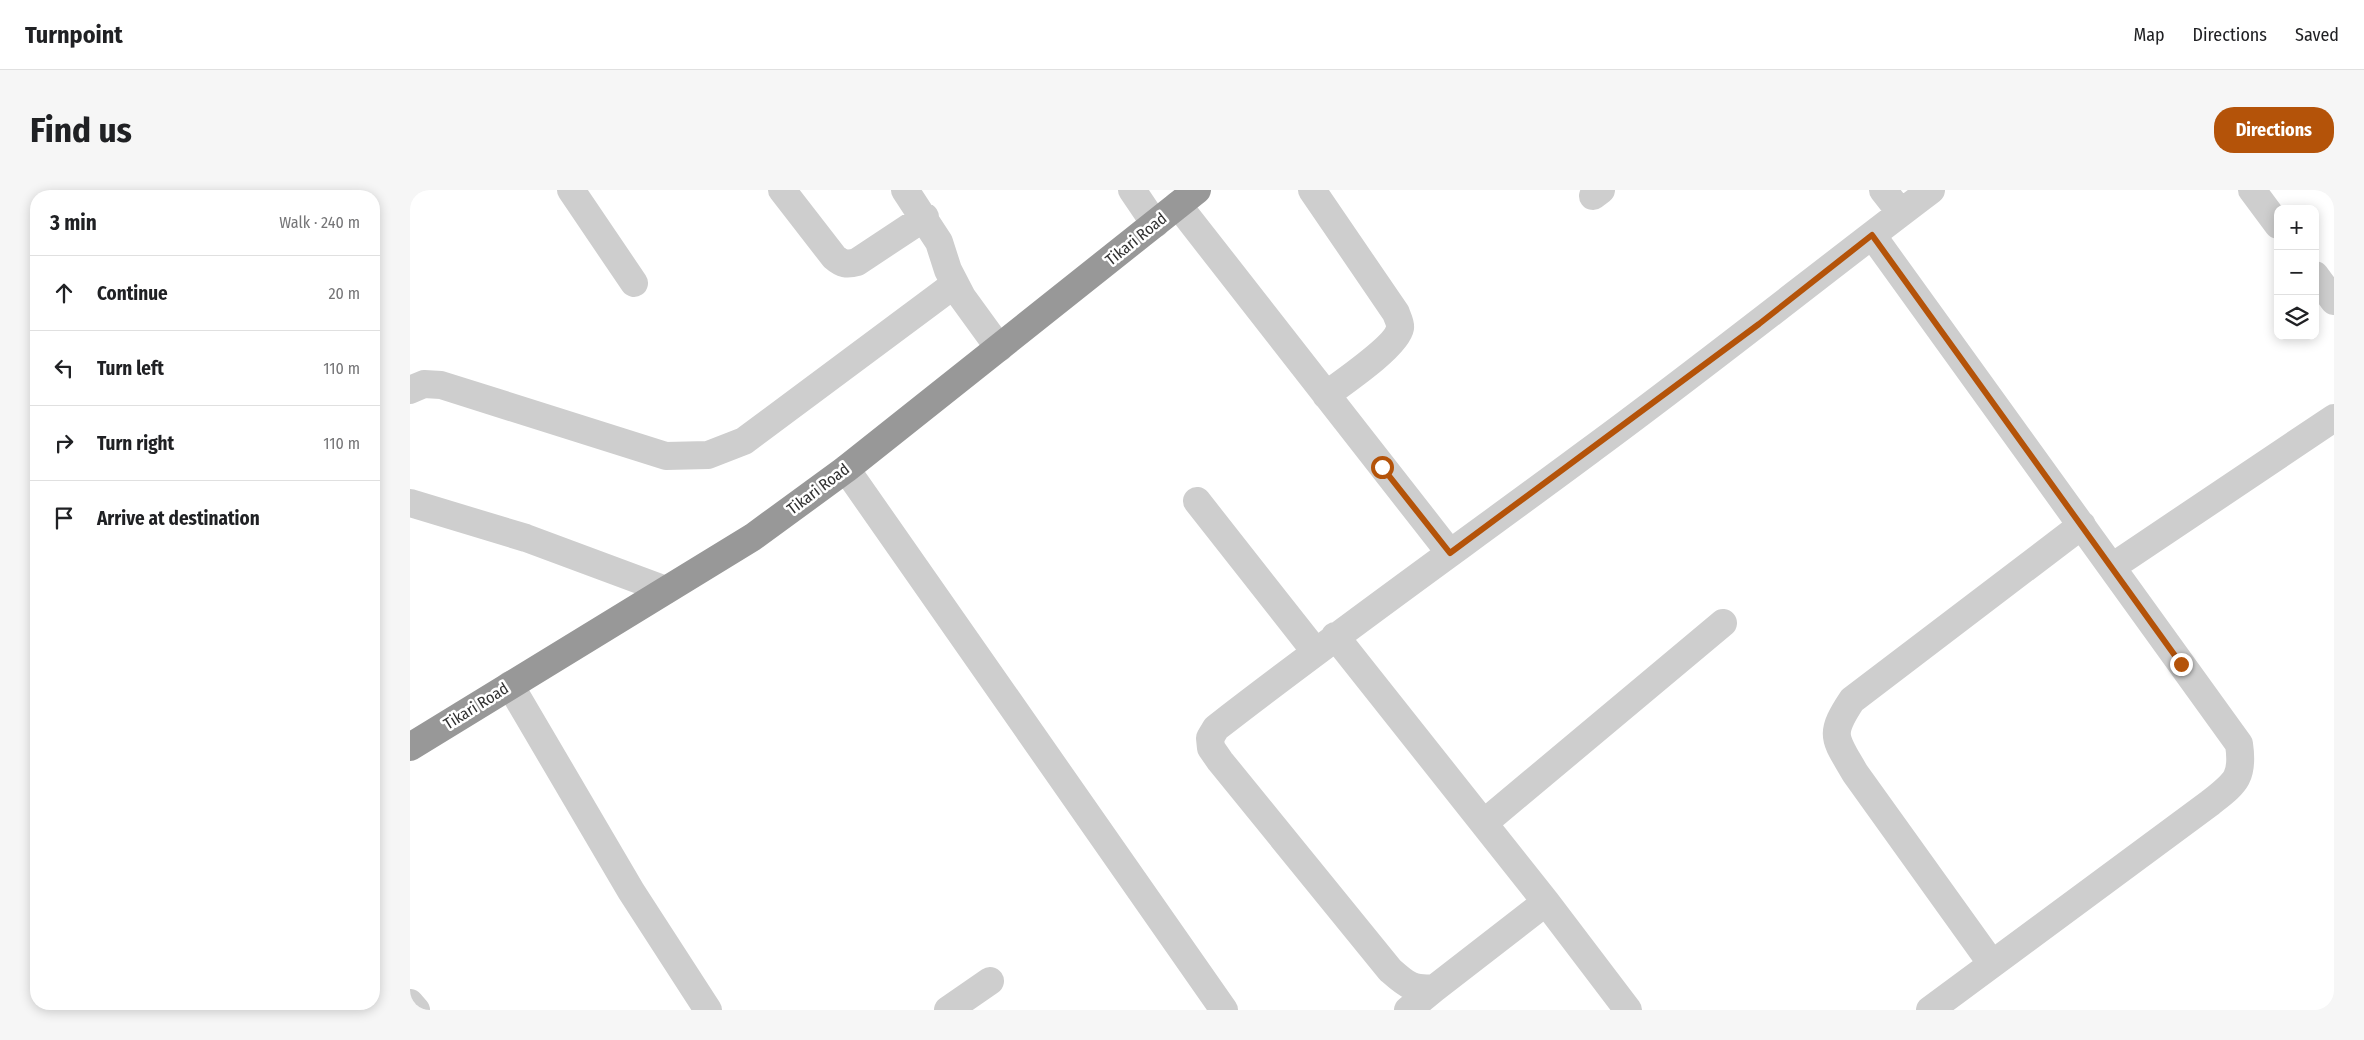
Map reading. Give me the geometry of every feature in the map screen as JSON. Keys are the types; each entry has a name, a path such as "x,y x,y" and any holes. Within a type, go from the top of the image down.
{"highway":[{"name":"Tikari Road","path":"410,747 753,537 846,468 1187,197"}],"street":[{"path":"570,190 634,282"},
{"path":"782,190 834,257 841,263 850,264 857,262 925,217"},
{"path":"905,190 925,217 939,242 948,270 955,284 999,348"},
{"path":"1132,190 1155,224"},
{"path":"1312,190 1396,313 1400,327 1396,338 1386,348 1326,395"},
{"path":"1883,190 1900,213"},
{"path":"1435,988 1420,989 1408,986 1390,970 1211,748 1210,738 1216,728 1325,643 1450,553 1759,324 1930,190"},
{"path":"2252,190 2274,220"},
{"path":"1187,197 1326,395 1450,553"},
{"path":"1872,235 2239,744 2242,766 2232,785 2210,804 1930,1010"},
{"path":"2319,281 2334,301"},
{"path":"410,390 424,384 441,385 666,456 708,455 744,441 955,284"},
{"path":"2112,567 2334,418"},
{"path":"846,468 1224,1010"},
{"path":"1197,501 1484,823 1628,1010"},
{"path":"410,503 526,538 666,590"},
{"path":"1992,964 1855,773 1840,747 1835,731 1841,716 1852,700 2082,525"},
{"path":"1484,823 1723,622"},
{"path":"510,685 631,891 708,1010"},
{"path":"1408,1010 1546,902"},
{"path":"948,1010 990,981"},
{"path":"410,1003 416,1010"}],"route":[{"path":"1382,467 1450,553 1759,324 1872,235 2181,664"}]}
